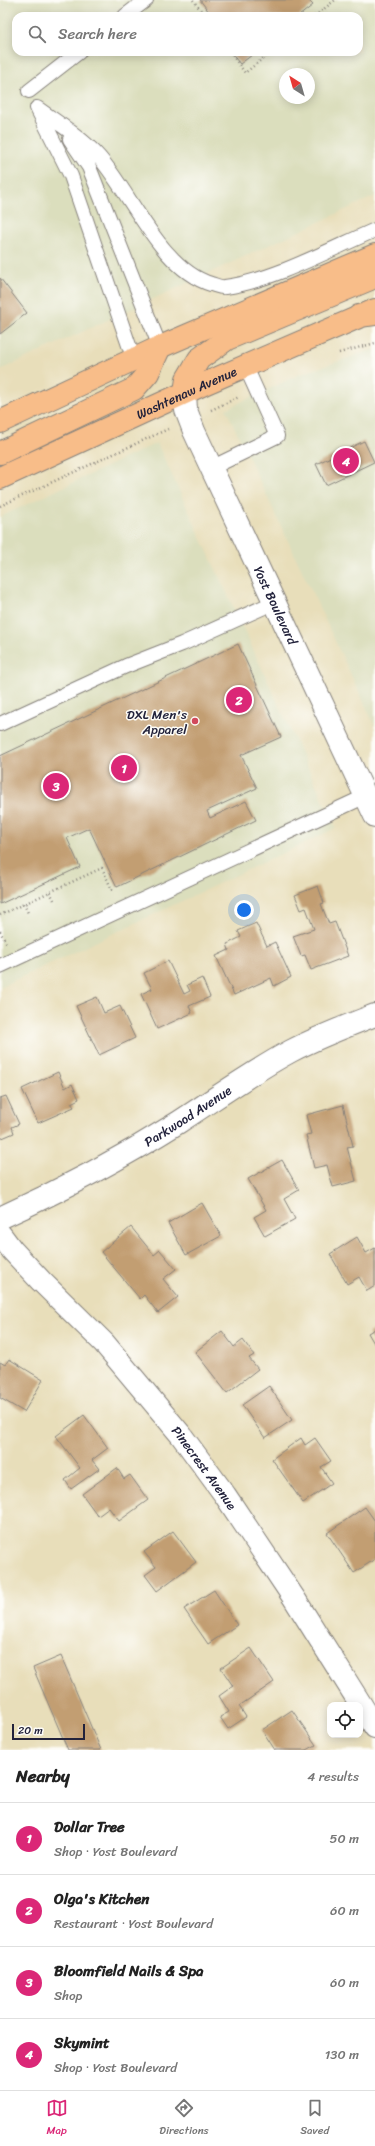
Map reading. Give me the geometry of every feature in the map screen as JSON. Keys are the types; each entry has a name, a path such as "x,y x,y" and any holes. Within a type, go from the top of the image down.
{"main road":[{"path":"0,422 160,347 375,255"},
{"path":"185,392 187,379 199,359 226,339 375,277"},
{"name":"Washtenaw Avenue","path":"0,478 245,365 370,313"},
{"path":"0,453 134,389 148,373 160,347"}],"street":[{"name":"Yost Boulevard","path":"185,392 186,410 370,806"},
{"name":"Parkwood Avenue","path":"0,1218 50,1196 120,1157 178,1122 236,1083 292,1051 375,1016"},
{"name":"Pinecrest Avenue","path":"0,1234 12,1250 41,1281 104,1343 181,1435 226,1495 375,1727"}],"lane":[{"path":"130,12 146,0"},
{"path":"29,91 74,56"},
{"path":"134,360 71,176 37,108 61,125 98,157 167,254 182,269 201,281 224,288 266,277 375,230"},
{"path":"61,125 89,167 160,347"},
{"path":"212,468 277,436 245,365"},
{"path":"0,724 126,666 190,640 275,602"},
{"path":"0,966 370,806"}],"path":[{"path":"193,0 202,12"},
{"path":"320,12 335,0"},
{"path":"232,56 245,73 265,56"},
{"path":"209,411 240,396"},
{"path":"0,506 158,434"},
{"path":"0,915 102,868 115,895"},
{"path":"50,892 54,900"},
{"path":"24,904 28,913"},
{"path":"0,931 7,946"}],"shaded area":[{"path":"0,0 375,0 375,196 0,370"},
{"path":"375,349 375,726 226,409 298,375"},
{"path":"157,443 336,828 0,987 0,517"}],"building":[{"path":"200,0 308,0 313,5 304,12 209,12"},
{"path":"233,56 251,56 240,64"},
{"path":"0,278 27,313 0,334"},
{"path":"364,441 374,462 326,485 316,464"},
{"path":"238,644 281,737 241,755 257,788 207,811 210,818 246,801 256,820 117,887 89,828 67,838 80,867 0,904 0,756"},
{"path":"318,886 324,903 321,904 329,924 335,922 348,956 311,970 305,955 301,956 293,936 314,929 306,908 301,910 295,895"},
{"path":"256,923 267,946 275,942 291,977 274,986 271,978 234,995 216,956 229,950 227,944 241,937 238,931"},
{"path":"168,961 184,994 190,991 187,985 202,978 210,997 189,1006 192,1013 157,1029 141,994 152,989 144,973"},
{"path":"97,997 104,1013 120,1006 135,1038 99,1055 76,1006"},
{"path":"58,1072 65,1088 72,1084 79,1099 71,1103 74,1107 38,1123 22,1089"},
{"path":"6,1096 19,1124 12,1127 14,1133 0,1139 0,1098"},
{"path":"343,1105 353,1146 347,1147 356,1181 333,1187 327,1165 314,1168 306,1135 311,1134 306,1115"},
{"path":"282,1160 299,1190 284,1199 295,1219 265,1236 254,1217 266,1210 248,1179"},
{"path":"202,1203 221,1236 186,1255 168,1223"},
{"path":"131,1227 154,1255 160,1250 176,1269 163,1279 178,1297 158,1313 144,1295 140,1299 101,1252"},
{"path":"357,1237 366,1253 375,1248 375,1286 367,1291 359,1277 347,1284 330,1254"},
{"path":"375,1329 375,1345 368,1333"},
{"path":"222,1331 234,1347 243,1340 254,1355 249,1358 258,1369 227,1393 195,1352"},
{"path":"9,1359 43,1380 24,1412 0,1398 0,1362 5,1365"},
{"path":"269,1386 292,1420 265,1438 242,1405"},
{"path":"84,1415 108,1448 92,1460 99,1469 71,1489 65,1480 80,1468 56,1436"},
{"path":"301,1438 305,1445 315,1438 331,1461 321,1467 332,1483 303,1503 272,1459"},
{"path":"117,1468 124,1479 130,1475 148,1500 119,1521 109,1508 98,1516 82,1494"},
{"path":"365,1507 375,1521 375,1559 354,1573 327,1533"},
{"path":"173,1531 196,1562 157,1591 145,1575 156,1567 144,1552"},
{"path":"214,1590 237,1625 208,1644 184,1609"},
{"path":"251,1648 274,1682 239,1706 246,1717 228,1729 220,1717 229,1712 219,1696 233,1686 221,1668"},
{"path":"61,1656 101,1750 68,1750 33,1668"},
{"path":"292,1710 316,1745 307,1750 275,1750 262,1730"}],"place":[{"name":"Skymint","path":"346,461"},
{"name":"Olga's Kitchen","path":"239,700"},
{"name":"DXL Men's Apparel","path":"195,721"},
{"name":"Dollar Tree","path":"124,768"},
{"name":"Bloomfield Nails & Spa","path":"56,786"}]}
